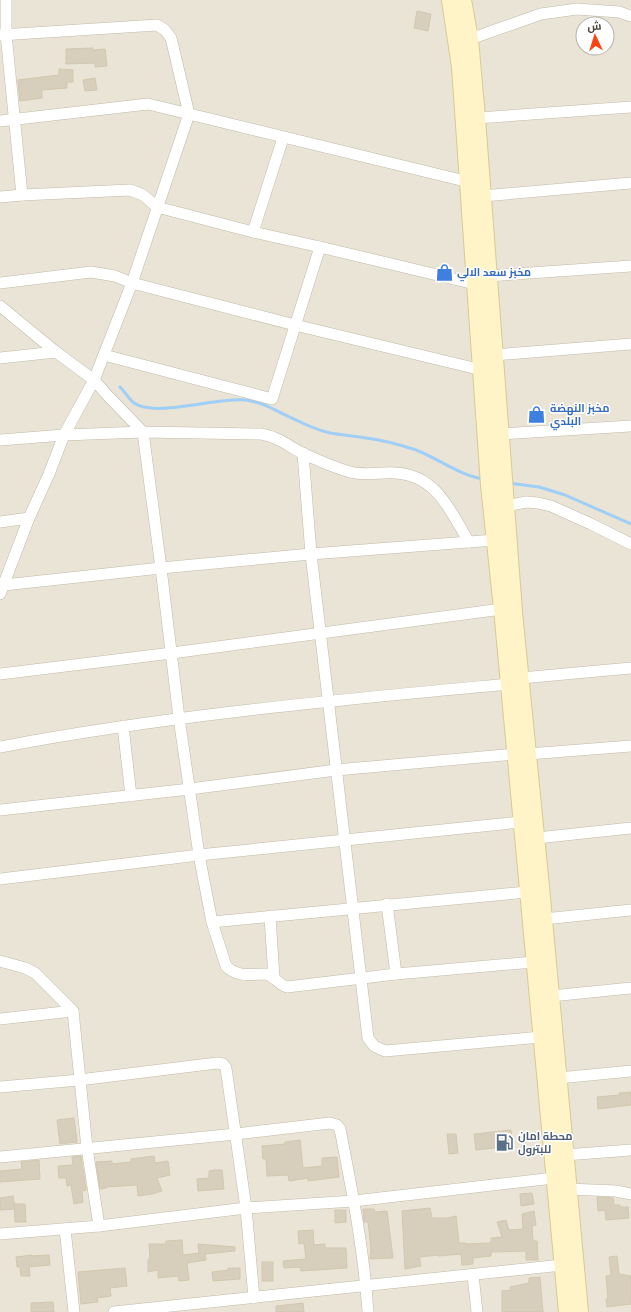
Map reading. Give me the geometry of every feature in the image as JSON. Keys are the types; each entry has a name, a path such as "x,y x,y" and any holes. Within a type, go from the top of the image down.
{"main road":[{"path":"450,0 460,67 469,182 494,355 500,434 496,468"},
{"path":"463,0 470,39 483,196 482,370 496,468 497,486 495,540 502,609 515,681"},
{"path":"497,486 506,506 515,681 522,754 536,838 559,1078 564,1155 580,1312"},
{"path":"522,754 521,822 567,1312"}],"street":[{"path":"6,0 3,35 22,195"},
{"path":"470,39 541,14 577,9 619,12 631,16"},
{"path":"3,35 157,25 165,30 171,38 189,114 132,283 104,355 94,380 64,435 49,474 29,518 2,590 161,568 310,554 495,540"},
{"path":"0,121 148,104 469,182"},
{"path":"477,118 631,107"},
{"path":"253,232 283,138"},
{"path":"483,196 631,183"},
{"path":"0,197 130,190 143,195 157,207 253,232 482,280 631,266"},
{"path":"104,355 272,399 320,247"},
{"path":"0,283 91,272 116,276 132,283 295,325 482,370"},
{"path":"0,306 56,352 94,380 143,432 179,718 199,855 212,922 226,966 237,974 267,974 283,986 288,987 396,974 534,962"},
{"path":"494,355 631,344"},
{"path":"0,358 56,352"},
{"path":"500,434 631,426"},
{"path":"0,440 64,435 143,432 261,434 273,436 303,453 350,472 360,474 396,472 412,475 424,481 433,487 443,498 469,542"},
{"path":"303,453 310,554 321,633 327,702 368,1038 374,1046 385,1051 541,1038"},
{"path":"506,506 526,502 550,506 631,544"},
{"path":"0,522 29,518"},
{"path":"0,674 172,653 502,609"},
{"path":"0,747 65,735 179,718 631,668"},
{"path":"122,726 131,796"},
{"path":"0,810 190,789 336,770 631,746"},
{"path":"0,879 344,839 521,822"},
{"path":"536,838 631,828"},
{"path":"212,922 387,904 527,892"},
{"path":"387,904 396,974"},
{"path":"544,919 631,910"},
{"path":"270,916 274,978"},
{"path":"0,961 25,968 35,974 73,1011 87,1148 99,1226"},
{"path":"551,996 631,988"},
{"path":"0,1019 73,1011"},
{"path":"0,1087 79,1080 217,1063 223,1064 226,1068 246,1208 254,1298"},
{"path":"559,1078 631,1071"},
{"path":"0,1157 236,1134 330,1123 337,1125 340,1129 354,1201 366,1286 368,1312"},
{"path":"564,1155 631,1150"},
{"path":"0,1234 99,1226 246,1208 354,1201 554,1178"},
{"path":"568,1189 616,1191 631,1194"},
{"path":"65,1229 74,1312"},
{"path":"114,1312 562,1265"},
{"path":"473,1275 477,1312"}],"shaded area":[{"path":"0,0 631,0 631,1312 0,1312"}],"building":[{"path":"417,11 431,14 428,31 414,28"},
{"path":"93,48 93,50 105,49 107,66 95,67 95,63 66,64 66,49"},
{"path":"59,69 73,70 73,82 67,82 67,88 42,90 42,98 20,101 18,80 59,75"},
{"path":"95,78 97,90 85,91 83,80"},
{"path":"631,1092 631,1105 598,1109 597,1097 620,1095 619,1093"},
{"path":"74,1118 77,1142 60,1144 57,1120"},
{"path":"511,1130 512,1146 476,1150 474,1134"},
{"path":"447,1134 456,1134 458,1153 449,1154"},
{"path":"300,1140 303,1168 322,1166 322,1158 337,1157 339,1177 308,1181 308,1178 289,1181 288,1175 267,1176 266,1159 263,1159 262,1146 285,1144 285,1142"},
{"path":"81,1156 86,1190 82,1191 83,1202 74,1204 71,1185 67,1186 66,1178 59,1178 58,1166 73,1165 72,1157"},
{"path":"154,1156 155,1163 168,1161 170,1175 157,1178 162,1191 138,1196 137,1185 106,1187 100,1189 96,1162 112,1161 112,1164 131,1162 131,1159"},
{"path":"39,1160 40,1179 0,1182 0,1171 22,1169 21,1162"},
{"path":"222,1170 224,1189 198,1191 197,1179 209,1178 209,1171"},
{"path":"532,1193 534,1204 521,1206 520,1194"},
{"path":"13,1196 15,1209 0,1210 0,1198"},
{"path":"597,1197 613,1198 614,1205 628,1207 629,1218 606,1220 605,1210 598,1211"},
{"path":"14,1204 25,1204 26,1222 15,1222"},
{"path":"430,1208 432,1218 448,1218 456,1216 459,1243 466,1244 491,1243 491,1238 502,1237 497,1222 506,1220 509,1230 523,1229 522,1214 534,1211 536,1225 532,1226 533,1241 537,1241 538,1260 526,1260 526,1251 491,1252 491,1256 473,1258 473,1264 462,1265 461,1254 438,1255 419,1257 421,1266 405,1269 402,1211"},
{"path":"363,1209 374,1209 375,1212 387,1211 393,1258 370,1259 371,1248 368,1222 364,1222"},
{"path":"335,1210 346,1210 346,1222 335,1223"},
{"path":"313,1230 314,1245 325,1244 325,1248 346,1248 347,1268 301,1271 300,1267 284,1268 283,1261 306,1259 304,1243 299,1244 298,1231"},
{"path":"182,1240 183,1255 199,1253 198,1244 235,1247 235,1251 205,1254 206,1260 187,1263 189,1280 179,1281 178,1276 158,1278 158,1270 148,1272 148,1259 150,1259 149,1244 166,1244 166,1241"},
{"path":"49,1255 50,1265 29,1267 30,1276 21,1276 20,1267 17,1267 16,1257"},
{"path":"617,1256 619,1274 631,1276 631,1304 607,1307 606,1299 608,1299 606,1276 611,1275 609,1257"},
{"path":"262,1262 273,1262 273,1281 262,1281"},
{"path":"125,1268 127,1286 110,1288 111,1296 97,1298 98,1302 81,1304 78,1272"},
{"path":"228,1268 240,1268 240,1279 213,1281 212,1272 228,1270"},
{"path":"540,1277 543,1312 502,1312 502,1291 511,1290 510,1287 529,1283 529,1278"},
{"path":"53,1302 54,1312 31,1312 31,1303"},
{"path":"303,1303 304,1312 276,1312 276,1306"}],"waterway":[{"path":"120,387 130,400 144,407 171,408 219,401 252,401 265,405 304,424 326,432 378,440 416,450 466,474 483,479"},
{"path":"508,483 539,487 565,495 631,524"}],"place":[{"name":"مخبز سعد الالي","path":"444,272"},
{"name":"مخبز النهضة البلدي","path":"537,414"},
{"name":"محطة امان للبترول","path":"505,1142"}]}
